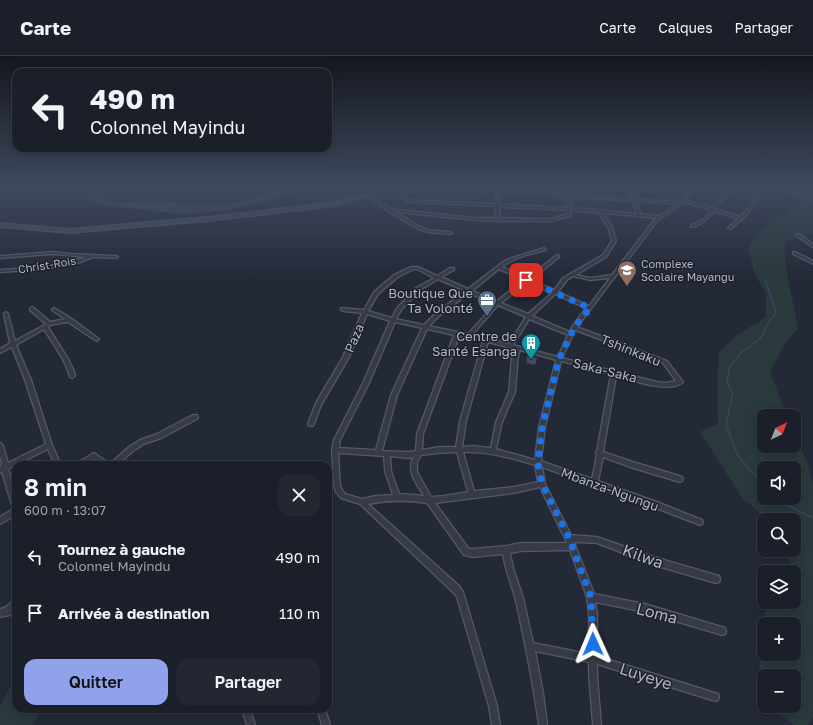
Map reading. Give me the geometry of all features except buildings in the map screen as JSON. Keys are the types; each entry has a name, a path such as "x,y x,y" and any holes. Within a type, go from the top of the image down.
{"street":[{"path":"0,225 70,231 223,217"},
{"path":"401,217 423,230 450,233"},
{"path":"457,217 498,220 550,220 563,217"},
{"path":"510,346 528,317 556,292 561,284 572,275 602,258 614,244 610,228 604,217"},
{"path":"597,725 591,597 570,542 542,484 538,463 542,427 559,359 570,334 625,259 656,220 662,217"},
{"path":"692,226 704,221 707,217"},
{"path":"730,228 739,218"},
{"path":"798,235 813,246"},
{"path":"378,453 394,395 425,327 436,316 499,267 513,259 544,249"},
{"path":"0,257 53,253 116,257"},
{"path":"794,253 813,264"},
{"name":"Christ-Rois","path":"0,271 38,269 73,263 94,255"},
{"path":"469,336 497,304 558,256"},
{"name":"Paza","path":"310,424 318,405 346,357 365,312 377,291 396,276 415,267 438,278"},
{"path":"499,267 590,308"},
{"path":"452,269 418,289 399,309 393,320 366,383 337,440 335,450 337,486 339,492 343,496 362,502 460,595 493,706 496,725"},
{"path":"572,275 590,279 614,276"},
{"path":"438,278 570,334"},
{"path":"32,309 47,325 72,372 72,376"},
{"name":"Saka-Saka","path":"343,309 365,312 393,320 486,340 664,385 680,382"},
{"path":"54,310 97,339"},
{"path":"6,314 13,344 28,380 49,445 56,461"},
{"path":"0,351 47,325 70,320"},
{"name":"Tshinkaku","path":"574,328 665,362 680,382"},
{"path":"429,500 414,472 414,462 419,454 420,434 431,402 435,397 457,334"},
{"path":"472,495 459,450 462,421 486,340"},
{"path":"493,451 499,422 512,392 515,356 518,348"},
{"path":"595,483 614,373"},
{"path":"118,461 131,449 142,442 159,436 195,417"},
{"path":"18,461 49,445"},
{"path":"0,446 5,462 2,469 12,496"},
{"name":"Mbanza-Ngungu","path":"335,450 387,453 408,456 439,450 473,449 493,451 538,463 657,505 700,522"},
{"path":"387,453 388,471 397,497"},
{"path":"599,453 680,479"},
{"path":"86,461 94,456 102,461"},
{"path":"2,469 12,464"},
{"path":"362,502 376,498 397,497 429,500 486,494 505,490 516,491 542,484"},
{"name":"Kilwa","path":"429,500 467,552 473,554 521,547 597,540 654,561 716,578"},
{"path":"0,521 12,514"},
{"path":"506,550 506,558 516,586 530,646 539,690 543,725"},
{"name":"Loma","path":"591,597 645,608 722,630"},
{"path":"0,613 7,612 12,607"},
{"name":"Luyeye","path":"530,646 594,659 715,697"},
{"path":"247,713 251,725"},
{"path":"322,713 326,725"}],"shaded area":[{"path":"781,217 813,217 813,234 797,237 785,242 785,263 798,328 784,346 770,372 784,409 757,409 757,453 801,453 801,448 807,461 813,484 813,718 808,725 794,725 779,713 801,713 801,669 760,669 760,661 801,661 801,617 762,617 768,609 801,609 801,565 790,565 788,557 801,557 801,513 760,513 743,499 700,432 718,424 717,378 719,352 737,335 766,317 766,293 755,275 748,247 761,229"},
{"path":"12,684 12,713 40,713 32,725 0,725 0,706"}],"waterway":[{"path":"757,478 738,456 726,425 733,393 727,383 730,366 742,352 760,339 767,325 776,313 765,279"},
{"path":"788,505 813,518"}],"place":[{"name":"Complexe Scolaire Mayangu","path":"627,287"},
{"name":"Boutique Que Ta Volonté","path":"487,317"},
{"name":"Centre de Santé Esanga","path":"531,360"}],"route":[{"path":"526,280 590,308 570,334 559,359 542,427 538,463 542,484 569,538 591,597 593,614 593,644"}]}
